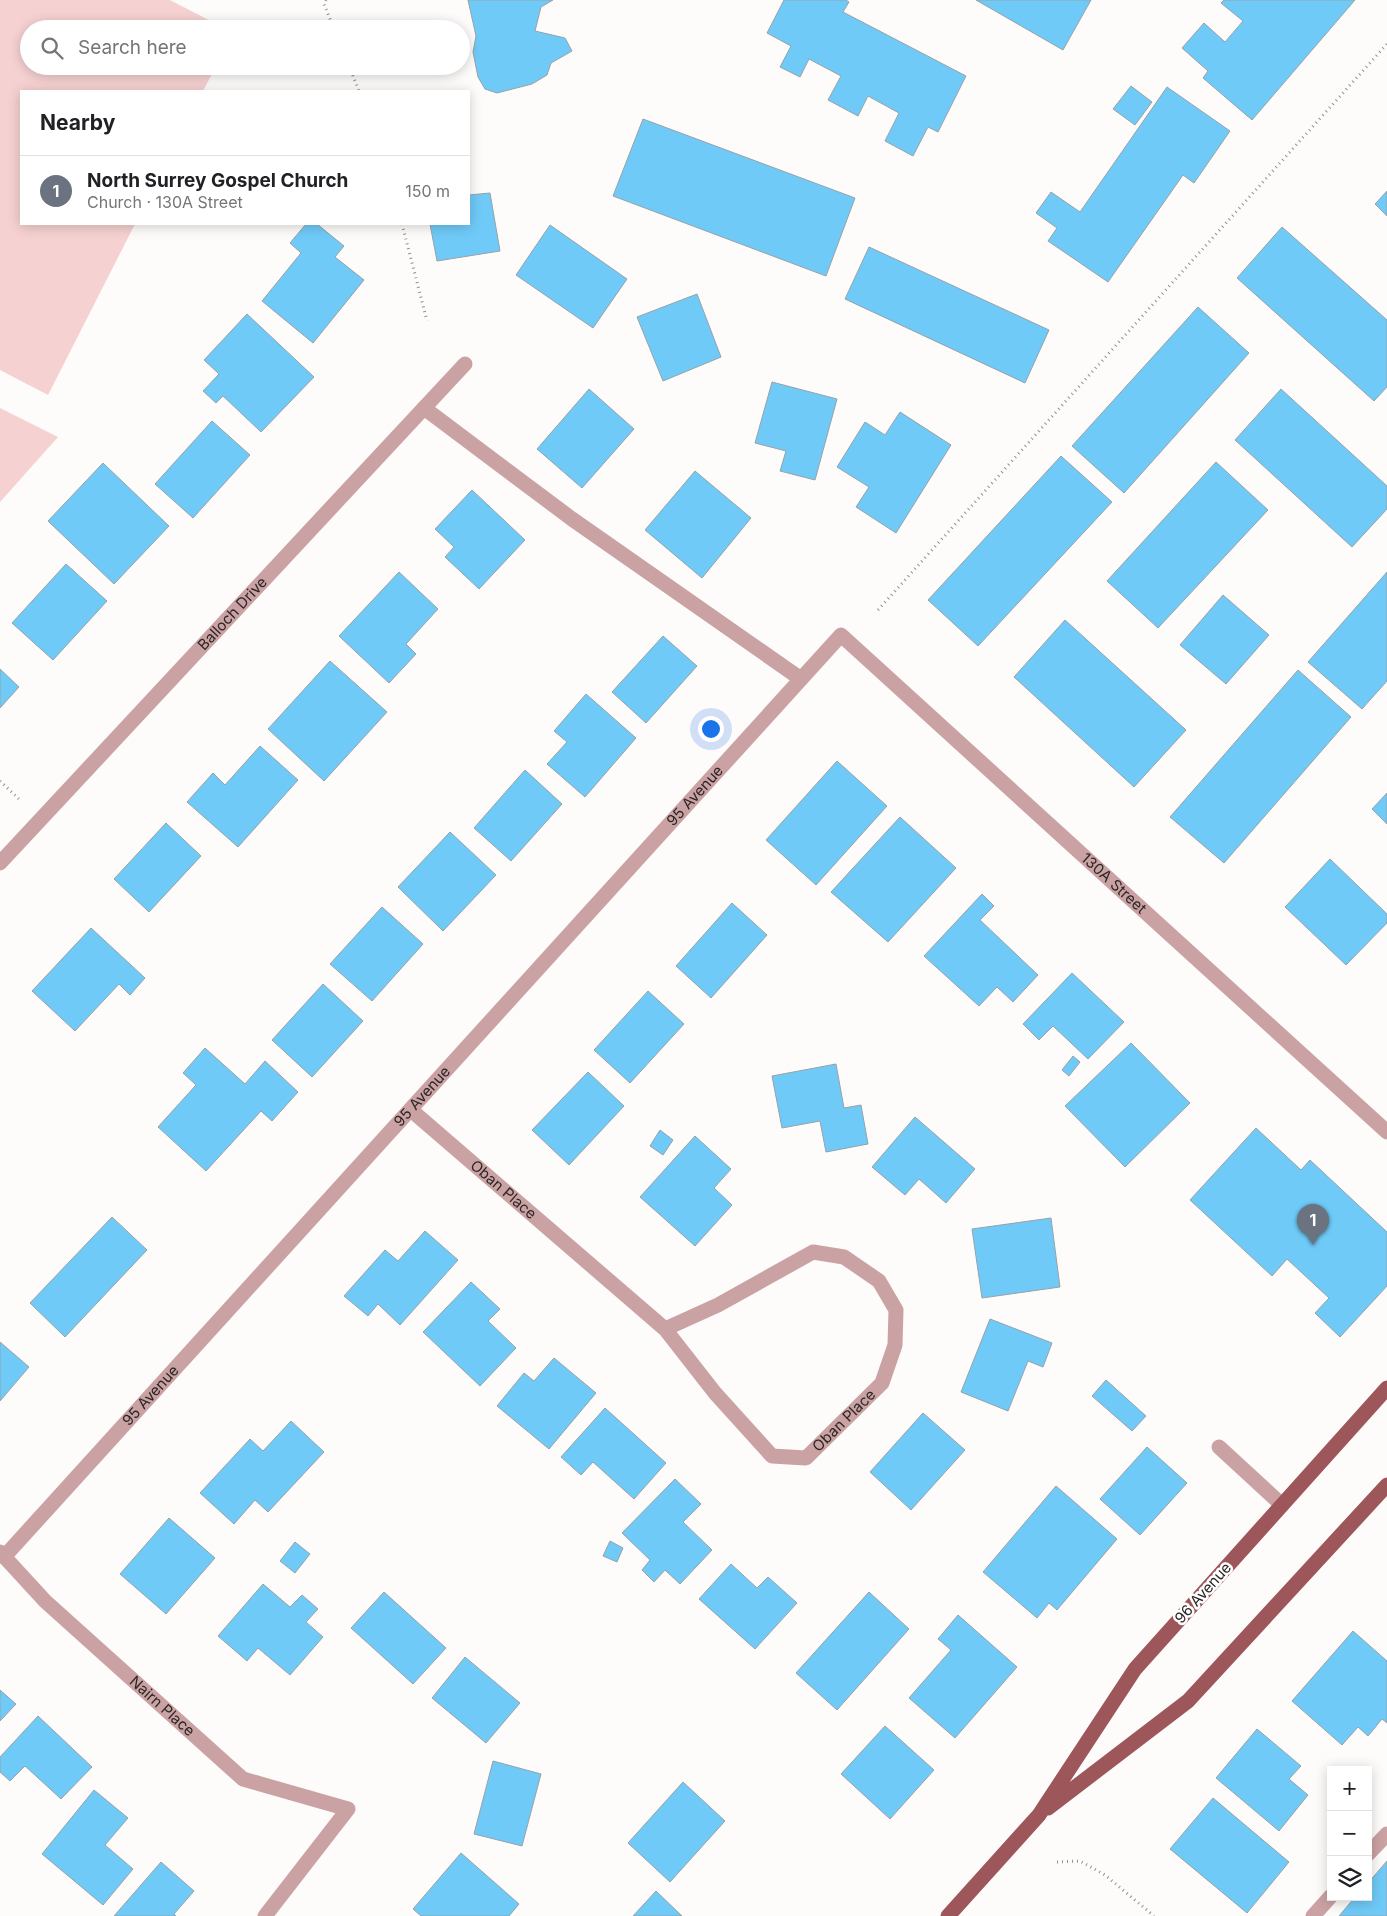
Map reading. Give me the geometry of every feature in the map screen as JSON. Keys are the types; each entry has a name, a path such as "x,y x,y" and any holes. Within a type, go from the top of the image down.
{"main road":[{"name":"96 Avenue","path":"948,1916 1039,1815 1135,1669 1387,1388"},
{"name":"96 Avenue","path":"1039,1815 1188,1701 1387,1485"}],"street":[{"name":"Balloch Drive","path":"0,863 465,364"},
{"path":"424,408 572,519 801,679"},
{"name":"95 Avenue","path":"2,1554 411,1110 841,635"},
{"name":"130A Street","path":"841,635 1387,1132"},
{"name":"Oban Place","path":"411,1110 665,1329 714,1393 772,1456 806,1458 882,1383 895,1344 896,1310 879,1281 844,1257 813,1252 718,1305 665,1329"},
{"path":"1219,1447 1282,1504"},
{"name":"Nairn Place","path":"2,1554 45,1601 243,1779 348,1810 265,1916"},
{"path":"1372,1850 1387,1834"},
{"path":"1313,1916 1327,1900"}],"path":[{"path":"326,0 324,4 330,20"},
{"path":"878,610 1387,44"},
{"path":"353,75 359,90"},
{"path":"402,225 427,320"},
{"path":"0,781 21,801"},
{"path":"1057,1862 1080,1861 1105,1875 1154,1916"}],"shaded area":[{"path":"0,0 170,0 209,20 20,20 20,75 211,75 204,90 20,90 20,225 134,225 48,395 0,370"},
{"path":"0,408 58,437 0,502"}],"building":[{"path":"468,0 553,0 541,7 535,31 565,38 572,51 551,63 547,75 532,84 497,93 485,89 478,77 473,52 476,36"},
{"path":"784,0 846,0 849,2 843,12 966,76 938,132 928,127 913,156 885,141 899,113 868,96 858,116 828,100 841,76 809,59 800,77 780,67 791,46 767,33"},
{"path":"976,0 1091,0 1063,50"},
{"path":"1224,0 1355,0 1252,120 1203,78 1208,71 1182,48 1204,23 1225,42 1243,21 1221,3"},
{"path":"1131,86 1152,102 1135,125 1113,109"},
{"path":"1167,87 1230,131 1194,183 1183,175 1108,282 1048,241 1057,228 1036,213 1051,192 1080,212"},
{"path":"643,119 855,198 826,276 613,196"},
{"path":"1387,191 1387,216 1375,204"},
{"path":"490,193 500,251 437,261 430,225 470,225 470,195"},
{"path":"305,225 318,225 344,246 335,257 364,280 313,343 262,301 301,253 290,243"},
{"path":"550,225 627,279 593,328 516,275"},
{"path":"1282,227 1387,320 1387,387 1374,401 1237,278"},
{"path":"869,247 1049,330 1025,383 845,299"},
{"path":"697,294 721,357 663,381 637,317"},
{"path":"1198,307 1249,353 1124,493 1072,446"},
{"path":"247,314 314,377 261,432 223,396 216,403 203,391 219,374 204,360"},
{"path":"772,382 837,399 815,480 780,471 786,451 755,443"},
{"path":"589,389 634,429 582,488 537,449"},
{"path":"1281,389 1387,486 1387,509 1352,547 1235,440"},
{"path":"900,412 951,445 896,533 856,507 869,487 837,467 865,422 885,435"},
{"path":"212,421 250,455 193,518 155,484"},
{"path":"1061,456 1112,502 978,646 928,600"},
{"path":"1216,462 1268,510 1158,628 1107,581"},
{"path":"103,463 169,526 114,584 48,521"},
{"path":"695,471 751,518 702,578 645,530"},
{"path":"472,490 525,540 479,589 445,557 454,547 435,529"},
{"path":"66,564 107,601 53,660 12,623"},
{"path":"399,572 438,609 406,644 416,654 389,683 339,636"},
{"path":"1387,572 1387,681 1362,709 1308,662"},
{"path":"1223,595 1269,635 1226,684 1180,645"},
{"path":"1065,620 1186,730 1134,787 1014,677"},
{"path":"663,636 697,666 646,723 612,692"},
{"path":"330,661 387,712 324,781 268,729"},
{"path":"0,669 19,687 0,708"},
{"path":"1298,670 1351,717 1224,863 1170,817"},
{"path":"586,694 636,738 585,797 547,764 567,742 554,731"},
{"path":"260,746 298,780 238,847 187,802 213,773 225,785"},
{"path":"837,761 887,806 816,885 766,840"},
{"path":"525,770 562,804 511,861 474,828"},
{"path":"1387,793 1387,824 1372,809"},
{"path":"900,817 956,868 888,942 831,892"},
{"path":"166,823 201,856 149,912 114,879"},
{"path":"450,832 496,875 443,931 398,887"},
{"path":"1330,859 1387,914 1387,923 1346,965 1285,907"},
{"path":"982,894 994,906 980,920 1038,975 1013,1002 997,987 979,1006 924,956"},
{"path":"732,903 767,935 711,998 676,966"},
{"path":"382,907 423,944 372,1001 330,964"},
{"path":"91,928 145,978 130,995 119,984 75,1031 32,991"},
{"path":"1072,973 1124,1022 1088,1059 1053,1026 1039,1040 1023,1024"},
{"path":"323,984 363,1021 312,1077 272,1040"},
{"path":"648,991 684,1024 630,1083 594,1050"},
{"path":"1131,1043 1190,1103 1125,1167 1065,1106"},
{"path":"205,1048 245,1084 265,1061 298,1092 272,1121 261,1111 206,1171 158,1127 196,1085 183,1073"},
{"path":"1073,1056 1080,1062 1069,1076 1062,1070"},
{"path":"836,1064 844,1108 861,1105 868,1144 826,1152 820,1121 782,1128 772,1076"},
{"path":"588,1072 624,1106 569,1165 532,1130"},
{"path":"915,1117 975,1169 946,1203 919,1179 905,1195 872,1167"},
{"path":"1256,1128 1301,1170 1310,1160 1387,1232 1387,1286 1340,1337 1315,1313 1329,1298 1287,1259 1272,1276 1190,1200"},
{"path":"660,1130 673,1140 663,1155 650,1146"},
{"path":"695,1136 731,1169 714,1188 732,1205 695,1246 640,1197"},
{"path":"112,1217 147,1250 65,1337 30,1303"},
{"path":"1051,1218 1060,1287 982,1298 972,1229"},
{"path":"425,1231 458,1260 400,1325 378,1304 368,1316 344,1296 385,1250 398,1261"},
{"path":"471,1282 500,1309 488,1321 516,1348 480,1386 423,1332"},
{"path":"990,1319 1052,1343 1043,1367 1028,1361 1008,1411 961,1392"},
{"path":"0,1342 29,1367 0,1401"},
{"path":"554,1358 596,1393 549,1449 497,1406 524,1373 534,1381"},
{"path":"1106,1380 1146,1416 1132,1431 1092,1396"},
{"path":"605,1408 666,1463 634,1499 593,1462 581,1475 561,1457"},
{"path":"923,1413 965,1450 911,1510 870,1472"},
{"path":"291,1421 324,1452 268,1512 255,1500 234,1524 200,1493 250,1439 263,1451"},
{"path":"1147,1447 1187,1483 1140,1535 1100,1499"},
{"path":"675,1479 701,1504 683,1522 712,1550 680,1584 665,1570 654,1582 642,1570 650,1560 622,1533"},
{"path":"1056,1486 1117,1539 1057,1610 1049,1603 1037,1618 983,1572"},
{"path":"169,1518 215,1558 166,1614 120,1574"},
{"path":"610,1541 623,1548 617,1562 603,1556"},
{"path":"295,1542 310,1554 295,1573 280,1561"},
{"path":"731,1564 757,1588 768,1577 797,1603 755,1649 699,1599"},
{"path":"263,1584 290,1607 302,1595 318,1609 306,1622 323,1637 290,1675 258,1648 247,1661 218,1636"},
{"path":"384,1592 446,1648 413,1684 351,1628"},
{"path":"869,1592 909,1629 837,1710 796,1673"},
{"path":"958,1615 1017,1667 955,1738 909,1698 951,1650 938,1639"},
{"path":"1353,1631 1387,1661 1387,1723 1382,1719 1368,1736 1358,1727 1342,1745 1292,1701"},
{"path":"465,1657 520,1703 486,1743 432,1698"},
{"path":"0,1690 16,1704 0,1721"},
{"path":"38,1716 92,1767 61,1799 25,1766 10,1781 0,1772 0,1757"},
{"path":"885,1726 934,1770 890,1819 841,1774"},
{"path":"1257,1729 1301,1766 1289,1779 1308,1795 1279,1831 1216,1778"},
{"path":"493,1761 541,1774 522,1846 474,1834"},
{"path":"683,1782 725,1821 670,1882 628,1843"},
{"path":"94,1790 128,1818 105,1845 133,1869 103,1905 42,1854"},
{"path":"1213,1798 1289,1862 1247,1913 1170,1849"},
{"path":"461,1853 519,1904 509,1916 421,1916 413,1909"},
{"path":"1387,1861 1387,1916 1339,1916 1352,1901 1372,1901 1372,1878"},
{"path":"161,1862 194,1891 174,1914 176,1916 114,1916"},
{"path":"656,1891 682,1916 633,1916"}],"place":[{"name":"North Surrey Gospel Church","path":"1313,1245"}]}
